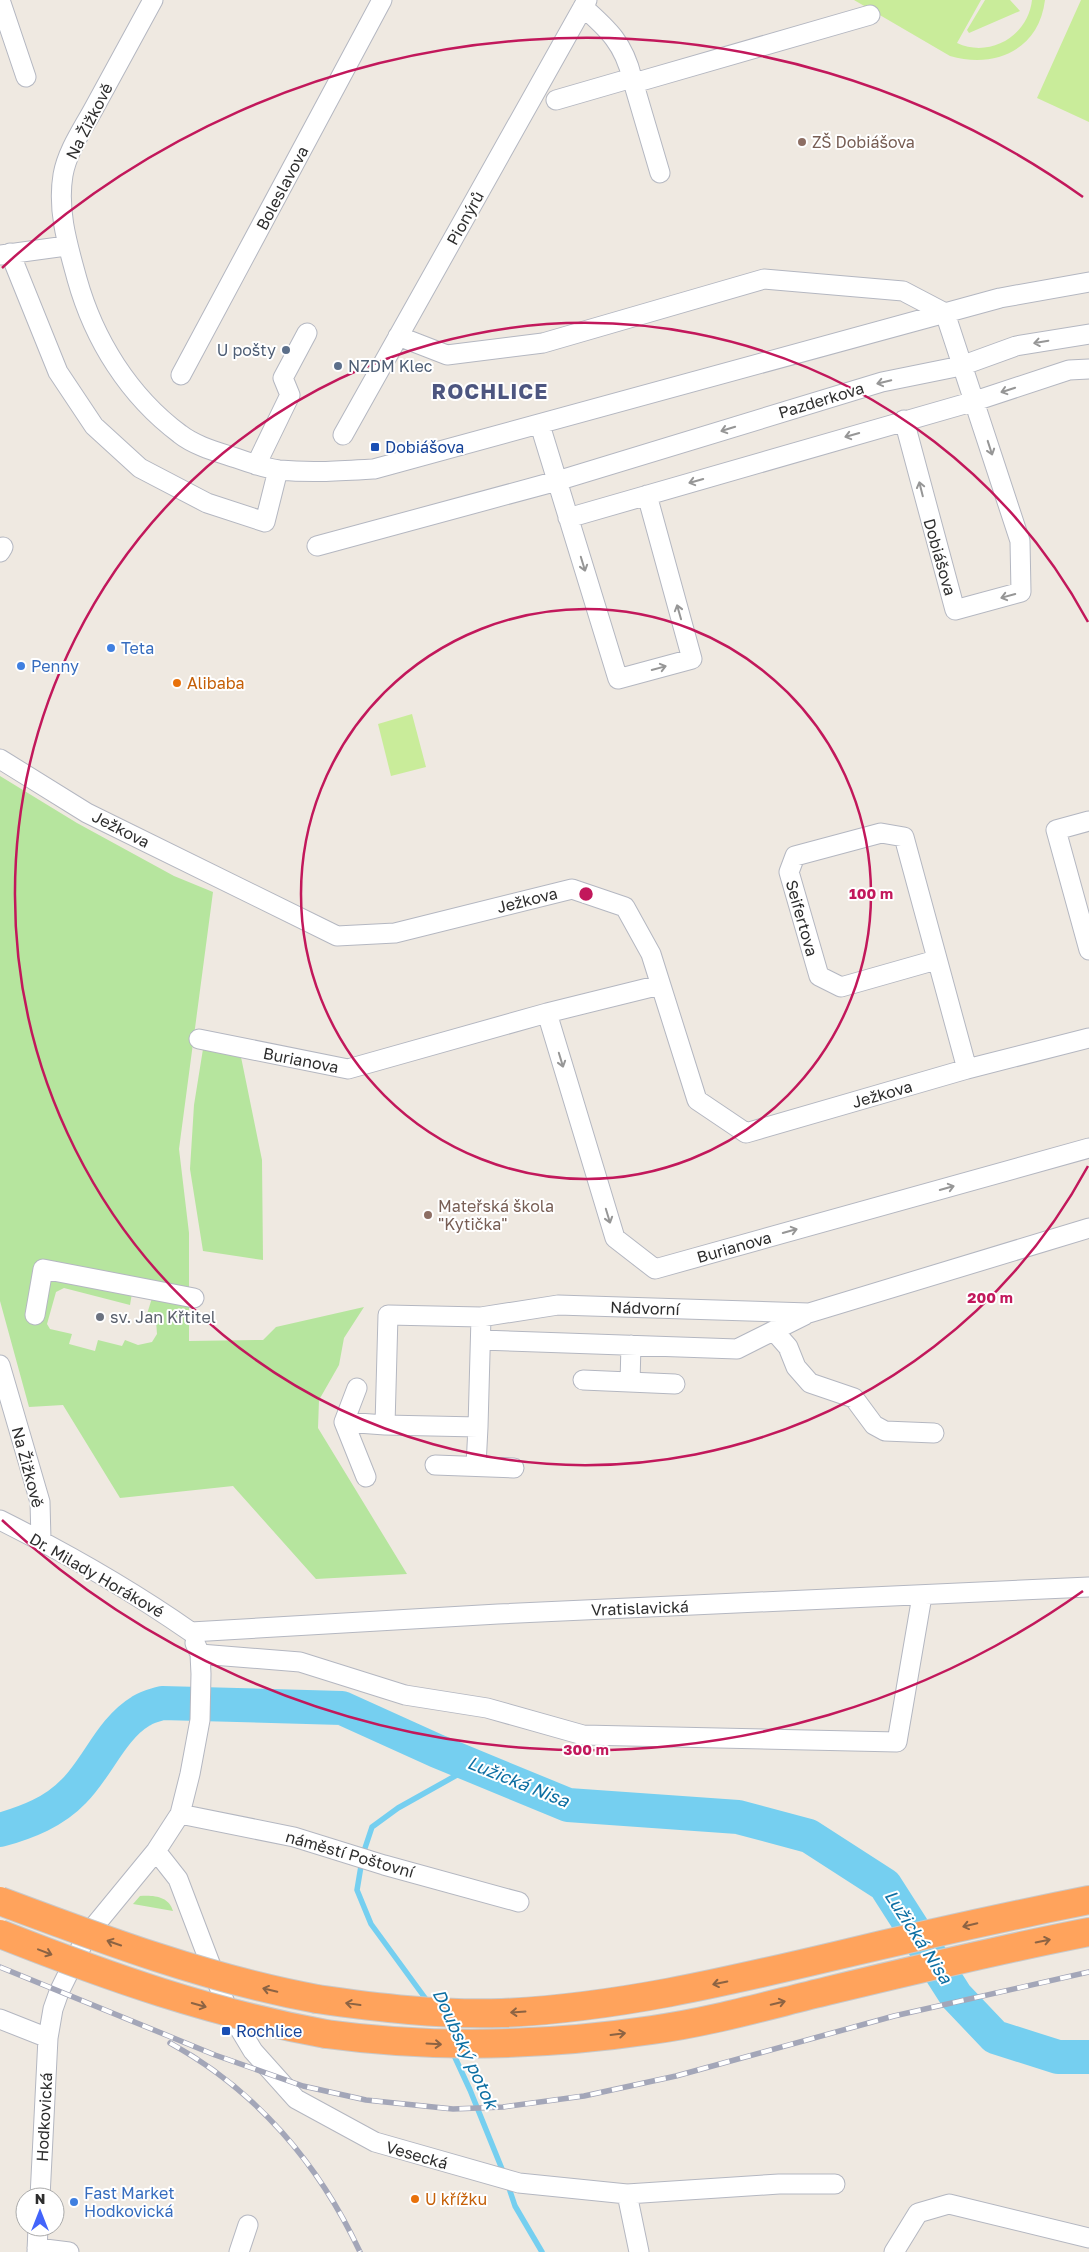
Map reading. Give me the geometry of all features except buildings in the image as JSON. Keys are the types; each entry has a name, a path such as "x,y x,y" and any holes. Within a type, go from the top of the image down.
{"highway":[{"path":"0,1901 183,1967 273,1991 317,2000 389,2009 501,2013 567,2008 651,1997 1017,1914 1089,1900"},
{"path":"0,1934 176,1999 271,2024 385,2042 494,2045 570,2040 654,2030 745,2011 998,1950 1089,1932"}],"street":[{"path":"0,0 26,77"},
{"name":"Na Žižkově","path":"66,246 62,212 63,175 74,146 153,0"},
{"name":"Boleslavova","path":"181,375 382,0"},
{"path":"585,4 617,40 628,60 660,174"},
{"name":"Pionýrů","path":"342,435 585,4"},
{"path":"556,100 632,78 641,81 870,15"},
{"path":"278,470 265,522 207,503 140,468 94,426 58,372 5,254 66,246 85,310 103,347 123,377 154,411 181,435 215,451 256,465 278,470 322,472 374,469 1008,296 1089,282"},
{"path":"398,336 447,355 543,343 764,278 903,291 945,313"},
{"name":"Dobiášova","path":"904,420 955,610 1021,592 1020,541 975,401 960,366 945,313"},
{"path":"256,465 290,395 283,378 308,333"},
{"name":"Pazderkova","path":"317,546 557,481 882,382 960,366 1016,346 1089,334"},
{"path":"568,518 975,401 1070,370 1089,369"},
{"path":"540,425 618,679 692,659 647,495"},
{"name":"Ježkova","path":"0,759 87,813 338,936 395,933 572,889 625,907 651,954 697,1100 746,1133 967,1069 1089,1038"},
{"path":"1089,821 1056,830 1081,893 1089,950"},
{"name":"Seifertova","path":"936,960 841,987 819,976 789,872 795,856 881,833 904,837 967,1069"},
{"name":"Burianova","path":"199,1039 348,1069 547,1013 660,985"},
{"name":"Burianova","path":"547,1013 615,1238 655,1269 1089,1148"},
{"name":"Nádvorní","path":"481,1340 737,1349 809,1313 1089,1228"},
{"path":"36,1315 43,1269 194,1298"},
{"name":"Nádvorní","path":"385,1425 388,1315 482,1317 558,1305 809,1313"},
{"path":"476,1466 482,1317"},
{"path":"774,1331 788,1347 796,1367 810,1383 854,1398 874,1425 885,1431 934,1433"},
{"path":"630,1382 631,1345"},
{"name":"Na Žižkově","path":"0,1365 40,1502 41,1540"},
{"path":"583,1380 675,1384"},
{"path":"357,1388 344,1422 366,1477"},
{"path":"344,1422 478,1427"},
{"path":"435,1465 514,1468"},
{"name":"Dr. Milady Horákové","path":"0,1520 41,1540 160,1611 191,1632"},
{"name":"Vratislavická","path":"191,1632 508,1614 1089,1587"},
{"path":"200,1654 300,1662 405,1695 487,1708 582,1735 897,1742 922,1596"},
{"path":"0,2019 48,2038 59,1992 87,1935 156,1851 180,1814 200,1720 200,1654 191,1632"},
{"name":"náměstí Poštovní","path":"180,1814 294,1837 384,1865 519,1902"},
{"name":"Vesecká","path":"156,1851 178,1880 201,1969 253,2051 296,2099 375,2142 518,2183 627,2194 780,2184 835,2184"},
{"name":"Hodkovická","path":"41,2187 48,2038"},
{"path":"627,2194 639,2252"},
{"path":"894,2252 918,2213 949,2204 1089,2238"},
{"path":"239,2252 248,2225"},
{"path":"38,2237 37,2250 69,2252"}],"green space":[{"path":"854,0 981,0 957,43 969,47 982,48 994,46 1015,34 1029,13 1032,0 1045,0 1041,17 1034,32 1024,43 1012,52 983,60 950,56"},
{"path":"985,0 1010,0 1020,11 969,33 967,30"},
{"path":"1081,0 1089,0 1089,122 1037,98"},
{"path":"412,714 426,767 391,776 378,724"},
{"path":"0,776 77,823 174,876 213,892 179,1149 189,1233 189,1341 263,1340 276,1327 364,1307 344,1338 339,1365 319,1400 318,1428 407,1574 316,1579 233,1486 120,1498 63,1405 29,1407 0,1301","holes":["64,1288 130,1305 132,1293 152,1298 147,1314 156,1321 157,1334 152,1342 138,1345 125,1340 122,1346 98,1340 95,1351 69,1344 72,1334 50,1329 47,1324 56,1292"]},
{"path":"203,1049 241,1057 262,1160 263,1260 203,1251 190,1169 194,1105"},
{"path":"140,1896 155,1896 164,1899 173,1911 133,1904"}],"waterway":[{"name":"Lužická Nisa","path":"0,1830 40,1815 58,1805 83,1781 121,1728 130,1719 151,1706 162,1703 342,1708 437,1751 568,1805 738,1817 809,1836 885,1885 956,1996 995,2037 1058,2057 1089,2057"},
{"name":"Doubský potok","path":"364,1851 372,1827 398,1808 473,1766"},
{"name":"Doubský potok","path":"361,1866 357,1890 371,1924 428,2002"},
{"name":"Doubský potok","path":"452,2051 504,2174"},
{"name":"Doubský potok","path":"508,2185 515,2206 542,2252"}],"railway":[{"path":"0,1967 215,2055 303,2086 366,2100 453,2109 503,2107 584,2096 676,2076 894,2016 1089,1972"},
{"path":"170,2043 230,2083 282,2132 325,2189 344,2220 360,2252"}],"place":[{"name":"ZŠ Dobiášova","path":"802,142"},
{"name":"U pošty","path":"286,350"},
{"name":"NZDM Klec","path":"338,366"},
{"name":"Dobiášova","path":"375,447"},
{"name":"Teta","path":"111,648"},
{"name":"Penny","path":"21,666"},
{"name":"Alibaba","path":"177,683"},
{"name":"Mateřská škola \"Kytička\"","path":"428,1215"},
{"name":"sv. Jan Křtitel","path":"100,1317"},
{"name":"Rochlice","path":"226,2031"},
{"name":"U křížku","path":"415,2199"},
{"name":"Fast Market Hodkovická","path":"74,2202"}],"district":[{"name":"ROCHLICE","path":"490,392"}]}
